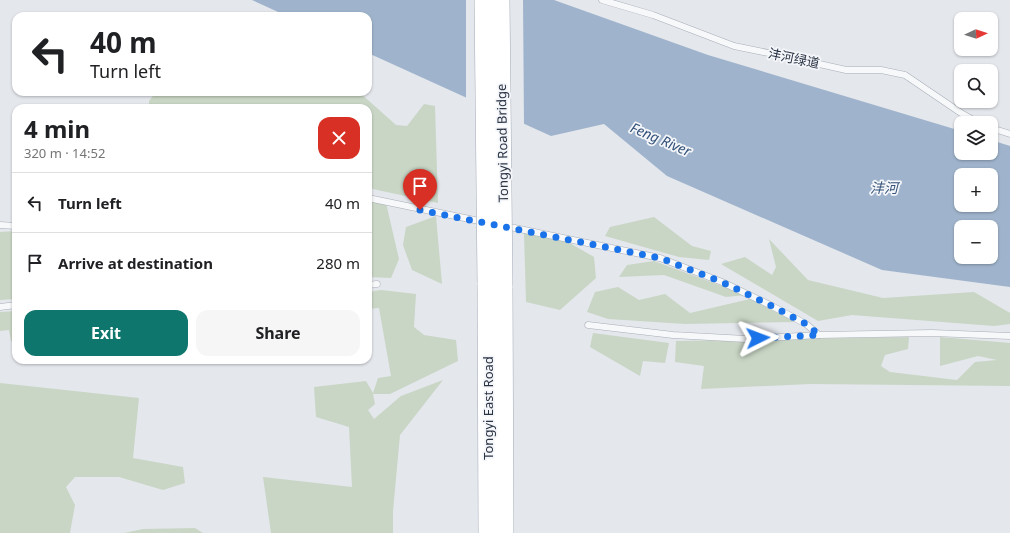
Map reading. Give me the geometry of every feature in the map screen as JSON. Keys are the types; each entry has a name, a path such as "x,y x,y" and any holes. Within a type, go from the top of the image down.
{"main road":[{"name":"Tongyi Road Bridge","path":"484,0 495,284"},
{"name":"Tongyi Road Bridge","path":"495,284 500,0"},
{"name":"Tongyi East Road","path":"488,533 495,284"},
{"name":"Tongyi East Road","path":"495,284 504,533"}],"lane":[{"name":"沣河绿道","path":"602,0 653,15 734,46 846,70 881,70 905,75 966,116"},
{"path":"998,130 1010,134"},
{"path":"372,199 490,223"},
{"path":"0,225 12,226"},
{"path":"497,225 660,258 722,282 806,324 819,335"},
{"path":"372,285 377,284"},
{"path":"0,307 12,306"},
{"path":"588,325 673,335 738,339 819,335 932,333 1010,336"}],"green space":[{"path":"153,96 363,96 396,125 407,126 424,104 435,106 438,203 372,189 372,104 149,104 149,101"},
{"path":"372,201 386,203 399,259 391,278 372,277"},
{"path":"436,216 442,284 412,270 403,245 406,227"},
{"path":"654,217 692,246 711,251 709,260 679,257 605,236 610,227"},
{"path":"12,231 12,299 0,300 0,232"},
{"path":"524,233 559,237 594,257 596,278 560,310 526,302"},
{"path":"769,239 808,280 883,298 974,292 1010,313 1010,324 994,326 852,315 818,321 721,264 745,257 772,275 776,267"},
{"path":"654,261 746,295 726,297 664,275 619,277 627,265"},
{"path":"618,287 639,300 665,294 690,313 750,299 796,322 685,324 608,319 587,312 595,292"},
{"path":"381,290 416,294 414,327 424,335 456,340 458,361 390,394 373,394 375,404 368,410 374,419 401,396 443,380 400,435 393,511 393,533 271,533 263,477 352,487 349,427 316,417 314,387 366,381 373,393 378,378 391,376 379,308 372,309 372,291"},
{"path":"12,311 12,341 9,330 0,331 0,312"},
{"path":"593,333 669,343 665,363 643,361 640,376 590,347"},
{"path":"909,337 908,349 885,355 881,366 890,372 957,380 975,362 997,360 978,356 940,366 940,337 1010,343 1010,386 810,384 701,389 704,366 675,362 676,341"},
{"path":"0,383 139,398 133,458 183,467 185,483 163,490 119,477 75,477 66,487 75,505 70,533 0,533"},
{"path":"195,528 203,533 124,533 143,529"}],"water":[{"name":"沣河","path":"252,0 554,0 708,55 954,129 954,160 998,160 998,142 1010,146 1010,287 882,270 667,176 604,124 551,136 372,55 372,12 278,12"}],"pier":[{"path":"466,0 523,0 524,126 466,100"}],"route":[{"path":"420,210 557,236 660,258 722,282 770,305 806,324 819,335 758,338"}],"water label":[{"name":"Feng River","path":"661,139"}]}
